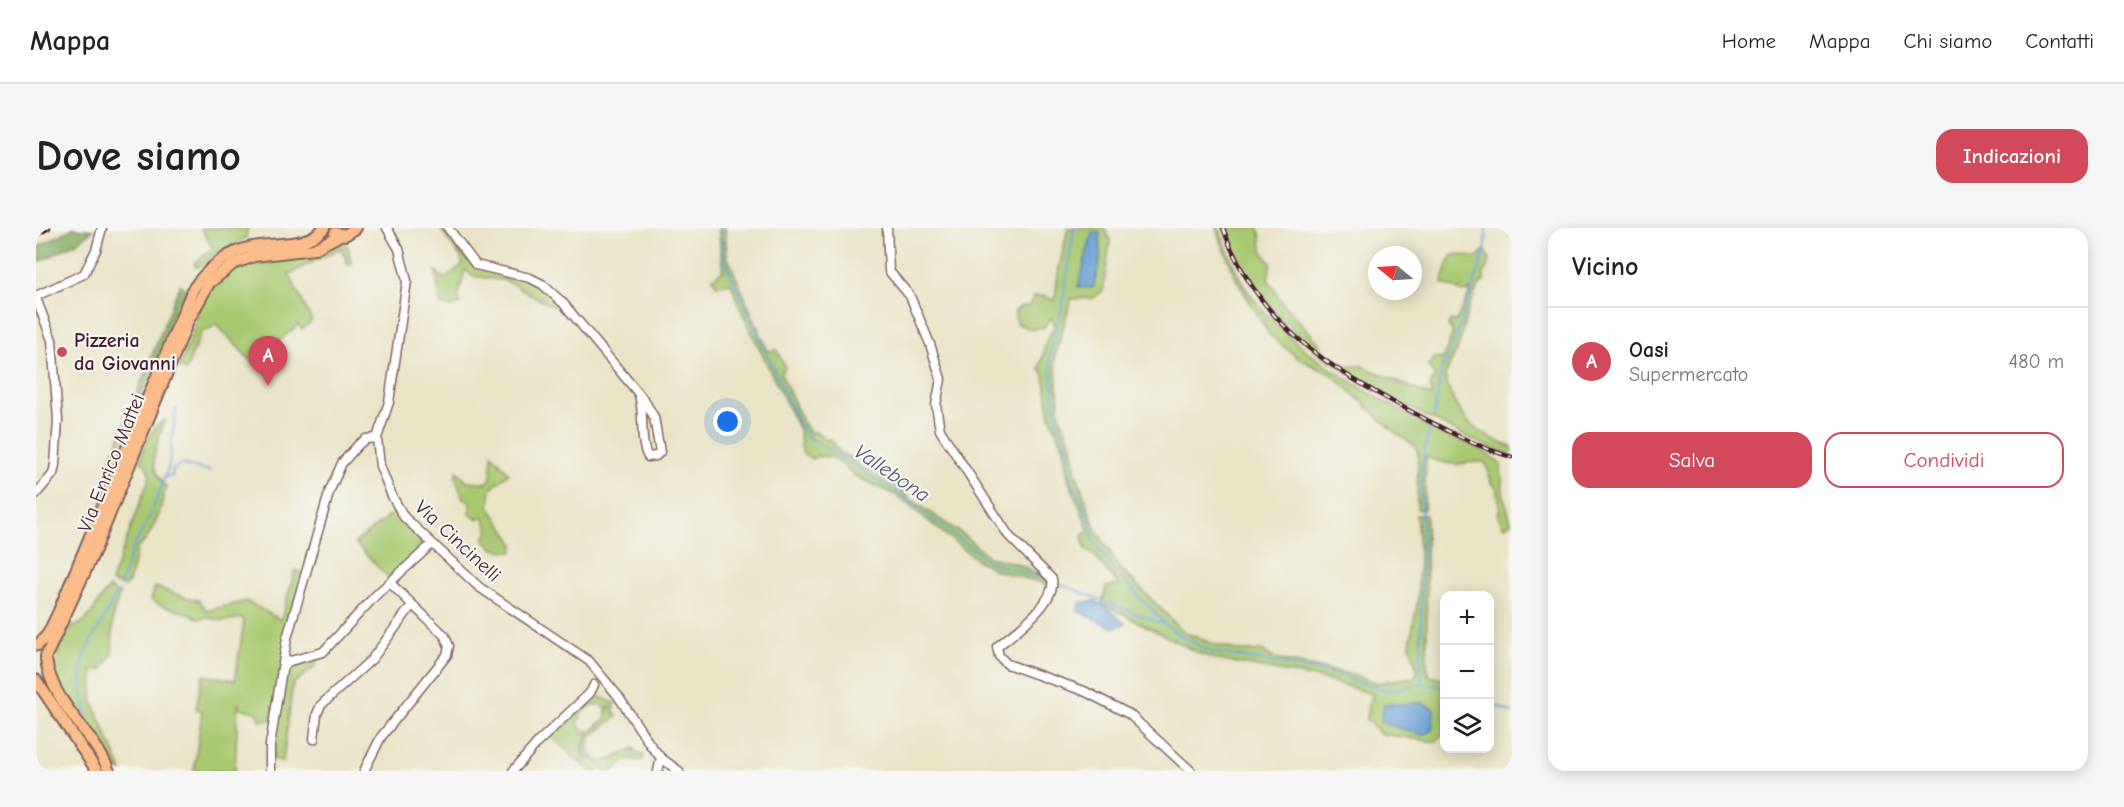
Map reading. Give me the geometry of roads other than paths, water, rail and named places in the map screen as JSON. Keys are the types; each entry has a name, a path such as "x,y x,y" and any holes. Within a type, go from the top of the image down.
{"main road":[{"name":"Via Enrico Mattei","path":"37,645 48,634 181,313 197,284 213,266 239,251 252,247 301,242 314,238 324,228"},
{"name":"Via Enrico Mattei","path":"46,658 192,312 209,283 220,273 244,260 314,249 335,232 348,234 356,228"},
{"path":"55,688 52,668 54,649 69,605"},
{"path":"37,645 44,649 55,688 109,771"},
{"path":"36,668 46,658"},
{"path":"36,680 97,771"}],"street":[{"path":"36,494 53,474 56,465 58,420 52,340 36,297 84,273 96,250 102,228"},
{"name":"Via Cincinelli","path":"387,228 399,249 407,281 389,402 377,438 380,466 392,496 404,517 479,587 589,661 599,687"},
{"path":"448,228 476,265 493,271 520,274 542,284 571,311 639,395 651,411 660,452 656,456 648,457 644,450 644,414 639,395"},
{"path":"886,228 888,271 910,296 941,380 936,405 940,430 1009,536 1053,582 1042,607 997,647 999,656 1007,664 1083,691 1129,714 1191,771"},
{"path":"270,771 270,745 285,649 305,571 330,490 342,464 359,444 366,439 377,438"},
{"path":"282,669 290,661 323,652 390,583 432,544"},
{"path":"364,771 381,737 448,650 445,636 390,583"},
{"path":"314,739 317,714 321,705 372,659 412,605"},
{"path":"285,649 293,657 300,658"},
{"path":"513,771 538,742 599,687 618,696 661,758 679,771"},
{"path":"658,771 661,758"}],"water":[{"path":"1092,232 1100,233 1100,262 1093,288 1078,287"},
{"path":"1095,601 1109,609 1125,624 1113,628 1078,611 1080,603"},
{"path":"1422,703 1434,709 1432,731 1422,735 1380,722 1384,704"}],"waterway":[{"name":"Vallebona","path":"721,228 724,259 797,420 808,437 894,490 990,562 1048,580"},
{"path":"1074,228 1063,304 1050,355 1056,419 1067,446 1071,478 1091,523 1092,538 1114,570 1166,625 1182,637 1211,652 1327,672 1387,690 1422,684 1440,686"},
{"path":"1434,418 1441,370 1450,354 1486,248 1486,228"},
{"path":"120,586 132,550 152,512 169,465 176,408"},
{"path":"1422,684 1422,477 1430,428"},
{"path":"164,477 172,476 173,470 181,464 210,471"},
{"name":"Vallebona","path":"1054,582 1166,625"},
{"path":"88,718 81,678 82,663 117,592"},
{"path":"1494,705 1512,713"}],"railway":[{"path":"36,235 49,228"},
{"path":"1223,228 1237,262 1255,291 1276,317 1326,361 1384,397 1462,438 1512,457"}],"place":[{"name":"Pizzeria da Giovanni","path":"62,352"},
{"name":"Oasi","path":"268,386"}]}
